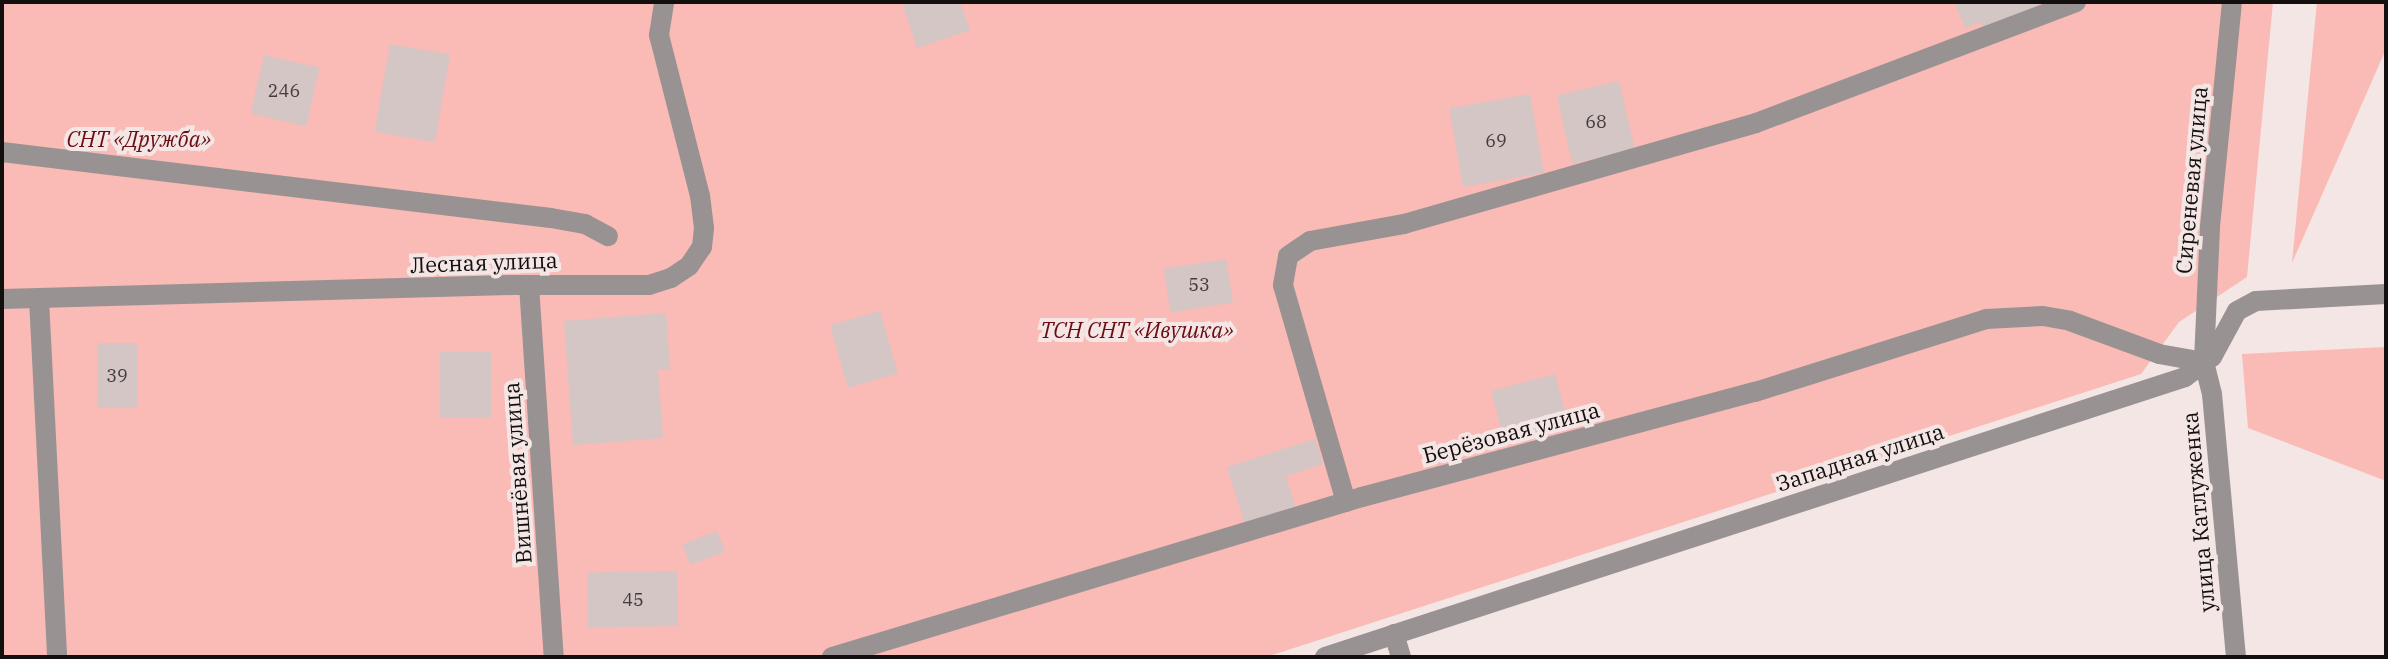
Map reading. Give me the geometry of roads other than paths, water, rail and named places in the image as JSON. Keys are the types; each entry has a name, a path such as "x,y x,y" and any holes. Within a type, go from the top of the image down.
{"street":[{"name":"Лесная улица","path":"2,299 529,285 649,285 671,278 689,266 702,247 700,196 659,35 664,2"},
{"path":"1346,502 1283,285 1288,256 1310,241 1404,224 1756,123 2076,2"},
{"name":"Сиреневая улица","path":"2204,362 2209,242 2232,2"},
{"path":"2,152 551,218 585,224 608,236"},
{"name":"Вишнёвая улица","path":"529,285 554,657"},
{"name":"Западная улица","path":"1325,657 2159,387 2185,377 2212,357 2237,311 2256,301 2386,294"},
{"path":"39,299 57,657"},
{"name":"Берёзовая улица","path":"832,657 1346,502 1755,392 1986,319 2029,316 2070,321 2159,354 2204,362"},
{"name":"улица Катлуженка","path":"2204,362 2212,394 2236,657"},
{"path":"1394,634 1401,657"}],"park label":[{"name":"СНТ «Дружба»","path":"139,139"},
{"name":"ТСН СНТ «Ивушка»","path":"1137,330"}]}
